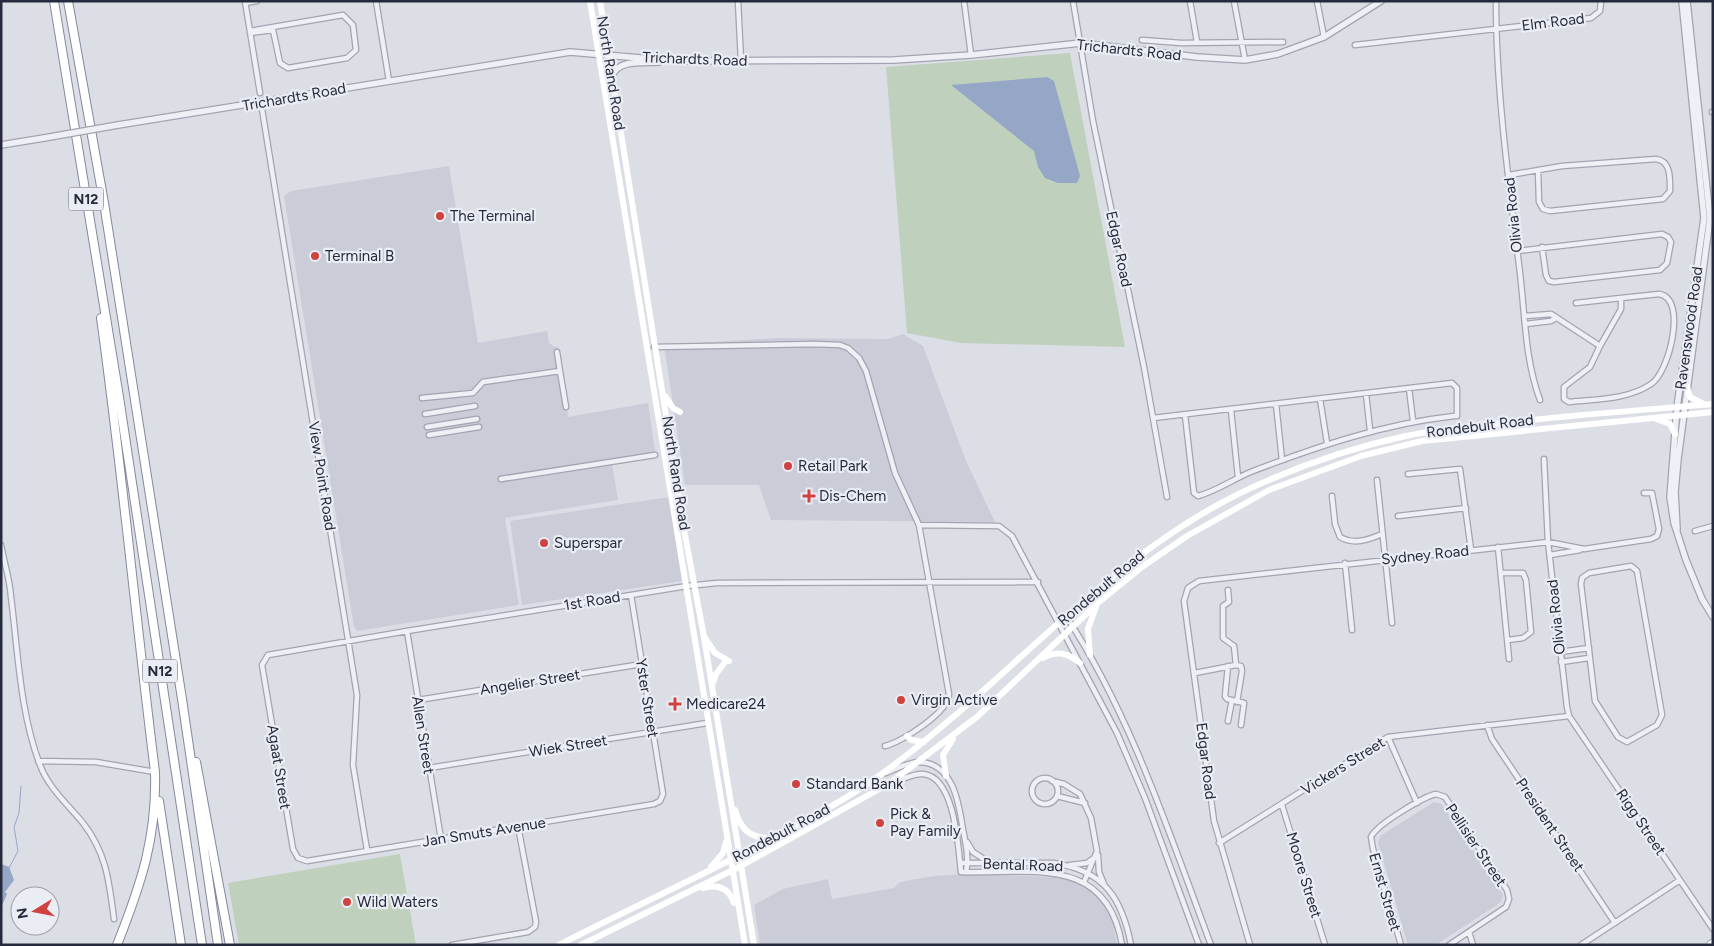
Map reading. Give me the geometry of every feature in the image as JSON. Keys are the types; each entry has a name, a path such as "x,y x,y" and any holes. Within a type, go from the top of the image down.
{"highway":[{"name":"N12","path":"54,1 120,396 202,945"},
{"name":"N12","path":"68,1 105,213 182,700 218,945"},
{"path":"79,157 112,391 128,553 155,772 181,945"},
{"path":"182,700 200,779 230,945"},
{"path":"117,945 144,870 153,833 156,807 155,772"}],"main road":[{"name":"North Rand Road","path":"590,1 687,586 707,723 745,945"},
{"name":"North Rand Road","path":"600,1 611,79 754,945"},
{"path":"635,272 642,268"},
{"path":"1687,387 1693,400 1705,404"},
{"path":"663,392 673,408 680,412"},
{"name":"Rondebult Road","path":"559,945 700,876 772,838 843,799 882,774 925,742 988,689 1094,590 1138,556 1220,503 1265,481 1311,463 1406,436 1445,429 1713,404"},
{"name":"Rondebult Road","path":"582,945 732,871 890,783 960,730 1037,662 1098,603 1142,567 1186,536 1269,490 1317,470 1361,456 1422,441 1713,412"},
{"path":"1652,418 1670,424 1676,434"},
{"path":"1090,655 1088,629 1098,603"},
{"path":"704,637 715,653 727,661 716,674 712,688"},
{"path":"1037,662 1052,654 1062,653 1072,656 1080,663"},
{"path":"946,776 942,754 960,730"},
{"path":"907,736 916,741 925,742"},
{"path":"729,792 745,831 755,836 772,838"},
{"path":"700,876 719,860 725,848 726,837"},
{"path":"693,891 711,886 726,890 733,900 741,924"}],"street":[{"path":"257,1 245,2 260,93"},
{"path":"376,1 389,81"},
{"path":"964,1 971,55"},
{"name":"Edgar Road","path":"1074,1 1093,121 1153,418 1167,497"},
{"path":"1190,1 1197,42"},
{"path":"1234,1 1245,60"},
{"path":"1317,1 1324,37"},
{"name":"Trichardts Road","path":"1,145 545,54 570,52 676,61 894,60 971,55 1081,43 1197,57 1245,60 1278,54 1324,37 1381,1"},
{"name":"Olivia Road","path":"1496,1 1501,104 1517,251 1531,377 1540,400"},
{"name":"Ravenswood Road","path":"1681,1 1709,218"},
{"name":"Ravenswood Road","path":"1687,1 1709,218 1678,407 1670,490 1677,534 1692,578 1713,617"},
{"name":"Elm Road","path":"1355,45 1591,18 1600,11 1601,2"},
{"path":"739,3 740,62"},
{"path":"343,15 353,25 356,50 347,58 288,68 280,63 274,32 269,29 250,32 343,15"},
{"path":"1142,40 1284,42"},
{"path":"611,79 614,70 620,66 676,61"},
{"name":"View Point Road","path":"261,103 357,695 353,765 367,850"},
{"path":"1509,175 1538,170 1660,159 1668,166 1670,190 1663,199 1550,211 1543,209 1539,202 1538,170"},
{"path":"1517,251 1542,247 1662,234 1668,237 1671,242 1667,263 1660,270 1554,282 1549,281 1546,275 1542,247"},
{"path":"1576,303 1621,298 1658,294 1667,297 1674,311 1668,355 1656,380 1638,391 1607,398 1566,401 1562,391 1564,387 1590,367 1621,309 1621,298"},
{"name":"Ravenswood Road","path":"1677,534 1676,478 1685,415 1696,306"},
{"path":"1525,316 1548,314 1600,346"},
{"path":"1526,324 1551,321 1556,318"},
{"path":"648,348 814,344 848,348 863,363 895,473 919,525 949,699 946,706 936,715 907,736 885,746"},
{"path":"557,352 566,407"},
{"path":"422,398 473,393 483,382 560,371"},
{"path":"1153,418 1452,383 1457,388 1457,416 1413,421 1370,430 1238,477 1200,496 1196,496 1186,415"},
{"path":"1409,388 1413,421"},
{"path":"1366,394 1370,430"},
{"path":"1320,399 1327,444"},
{"path":"1276,404 1282,460"},
{"path":"425,414 475,406"},
{"path":"1231,410 1238,477"},
{"path":"428,427 477,419"},
{"path":"429,435 479,427"},
{"path":"501,479 655,455"},
{"name":"Olivia Road","path":"1544,459 1548,542 1569,716"},
{"path":"1408,474 1458,467 1462,471 1471,550"},
{"path":"1376,480 1392,623"},
{"name":"Sydney Road","path":"1199,581 1345,563 1548,542 1584,549 1651,539 1658,536 1659,529 1652,493 1644,493"},
{"path":"1332,496 1335,524 1340,537 1363,541 1382,534"},
{"path":"1398,516 1466,508"},
{"path":"919,525 1003,527 1012,536 1099,696 1134,772 1199,945"},
{"path":"1695,531 1713,526"},
{"path":"1,545 11,595 25,700 38,761 45,775 89,832 102,856 109,876 114,919"},
{"path":"1498,547 1508,640 1508,660"},
{"path":"1550,556 1584,549"},
{"path":"1345,563 1352,630"},
{"path":"1632,566 1637,571 1662,715 1657,725 1631,741 1627,742 1618,737 1595,701 1589,658 1582,578 1589,573 1632,566"},
{"path":"1500,573 1520,572 1526,580 1530,632 1523,638 1508,640"},
{"name":"Edgar Road","path":"1199,581 1188,588 1184,601 1211,800 1219,843 1250,945"},
{"name":"1st Road","path":"262,665 265,658 273,654 349,640 695,585 758,582 1038,582"},
{"path":"1228,590 1229,602 1223,606 1223,638 1234,646 1236,665"},
{"name":"Yster Street","path":"631,595 662,794 660,801"},
{"path":"1066,616 1090,655 1127,729 1154,792 1211,945"},
{"name":"Allen Street","path":"406,631 440,839"},
{"path":"1560,652 1589,648"},
{"path":"1561,662 1589,658"},
{"name":"Angelier Street","path":"418,700 642,664"},
{"name":"Agaat Street","path":"262,665 293,849 298,858 307,861"},
{"path":"1195,672 1228,666 1240,666 1242,671 1228,721"},
{"path":"1228,666 1225,694 1226,698 1244,705 1240,725"},
{"name":"Vickers Street","path":"1219,843 1388,737 1569,716"},
{"name":"Rigg Street","path":"1569,716 1713,928"},
{"name":"Wiek Street","path":"429,768 707,723"},
{"name":"President Street","path":"1487,726 1492,739 1615,923"},
{"path":"1388,737 1417,803"},
{"path":"38,761 96,762 155,772"},
{"path":"882,774 918,762 936,767 946,776 958,800 968,862 964,872"},
{"path":"890,783 923,774 938,780 948,796 960,863 964,872"},
{"path":"1052,780 1058,789 1057,796 1052,802 1044,804 1037,802 1032,795 1032,787 1037,781 1045,778 1052,780 1064,784 1083,798 1094,828 1099,872 1105,885"},
{"name":"Pellisier Street","path":"1417,803 1434,794 1445,797 1508,893 1510,899 1506,908 1469,932"},
{"path":"1057,796 1085,803"},
{"name":"Jan Smuts Avenue","path":"307,861 660,801"},
{"name":"Ernst Street","path":"1401,945 1372,849 1371,837 1376,830 1417,803"},
{"name":"Moore Street","path":"1282,805 1325,945"},
{"path":"452,945 528,932 535,927 536,922 518,826"},
{"path":"965,838 976,855 992,863"},
{"path":"1066,865 1087,864 1097,852"},
{"path":"1084,882 1097,852"},
{"name":"Bental Road","path":"960,863 1046,862 1066,865 1088,874 1105,885 1116,897 1124,913 1131,945"},
{"name":"Bental Road","path":"964,872 997,871 1060,874 1084,882 1100,894 1111,909 1122,945"},
{"path":"1581,945 1680,880"},
{"path":"1449,945 1469,932 1474,945"}],"shaded area":[{"path":"449,166 478,343 547,331 549,343 555,347 558,346 568,417 648,403 656,457 612,464 618,500 505,518 519,605 357,631 354,627 284,196 291,191"},
{"path":"903,334 923,346 966,461 995,522 771,520 759,485 685,485 664,345 778,338 888,339"},
{"path":"669,497 682,581 522,605 510,521"},
{"path":"1434,802 1442,804 1503,895 1501,902 1436,945 1408,945 1378,843 1380,836"},
{"path":"966,874 1057,877 1083,884 1098,896 1112,918 1117,945 760,945 754,905 783,889 828,879 832,899 894,888 900,882 934,876"}],"green space":[{"path":"1070,53 1125,347 961,343 907,333 886,67"},
{"name":"Wild Waters","path":"400,854 416,945 239,945 228,883"}],"water":[{"path":"1047,77 1054,81 1080,176 1077,183 1058,183 1045,178 1038,167 1034,151 951,85"},
{"path":"1,864 9,867 14,880 5,892 7,894 1,908"}],"waterway":[{"path":"9,868 18,851 14,827 19,813 21,786"}],"place":[{"name":"The Terminal","path":"440,216"},
{"name":"Terminal B","path":"315,256"},
{"name":"Retail Park","path":"788,466"},
{"name":"Dis-Chem","path":"809,496"},
{"name":"Superspar","path":"544,543"},
{"name":"Virgin Active","path":"901,700"},
{"name":"Medicare24","path":"675,704"},
{"name":"Standard Bank","path":"796,784"},
{"name":"Pick & Pay Family","path":"880,823"},
{"name":"Wild Waters","path":"347,902"}]}
